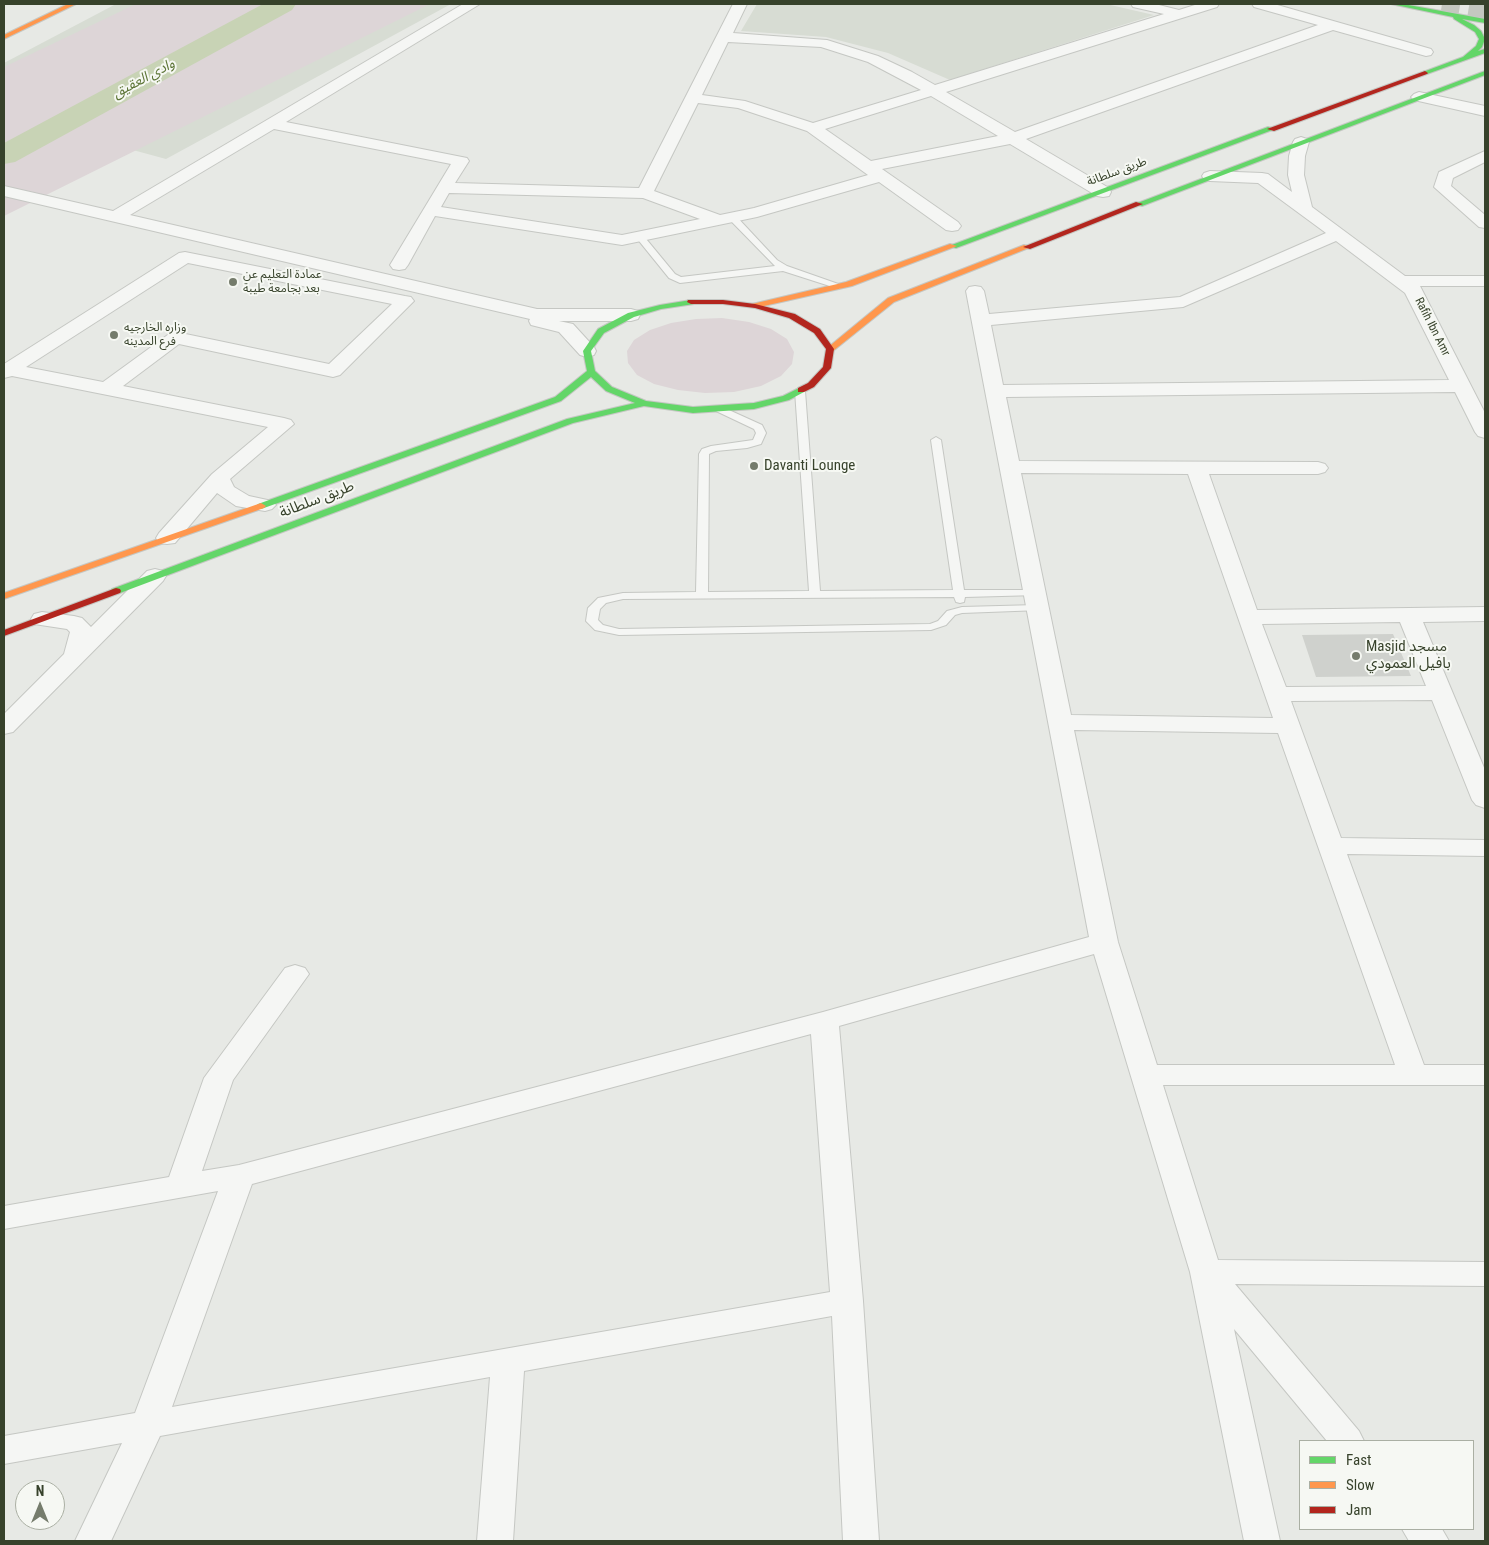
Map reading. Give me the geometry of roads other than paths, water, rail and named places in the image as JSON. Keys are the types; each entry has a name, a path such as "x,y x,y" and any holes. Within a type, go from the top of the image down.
{"main road":[{"path":"4,37 74,4"},
{"path":"1394,4 1485,13"},
{"path":"1445,9 1485,21"},
{"path":"1445,9 1481,35 1482,43 1479,48 1463,60"},
{"name":"طريق سلطانة","path":"755,306 839,286 1485,52"},
{"path":"830,349 817,330 792,316 755,306 723,302 691,302 631,314 601,330 587,351 591,372 609,389 644,403 693,410 754,406 786,398 811,385 827,368 830,349 891,300 1210,176 1419,97 1482,76"},
{"name":"طريق سلطانة","path":"4,596 265,505 558,399 591,372"},
{"name":"طريق سلطانة","path":"4,633 570,421 644,403"}],"street":[{"path":"117,216 473,4"},
{"path":"644,193 740,4"},
{"path":"1138,4 1180,14"},
{"path":"813,128 1212,4"},
{"path":"1259,4 1426,52"},
{"path":"430,210 622,240 726,219 757,212 875,171 1014,138 1333,25"},
{"path":"724,37 822,43 873,59 934,91 1102,192"},
{"path":"1419,97 1485,110"},
{"path":"692,98 740,104 813,128 952,226"},
{"path":"271,124 461,161 430,210 399,265"},
{"path":"1301,142 1297,156 1296,175 1304,207"},
{"path":"1485,156 1445,175 1442,187 1485,223"},
{"name":"Rafih Ibn Amr","path":"1210,176 1262,178 1304,207 1413,290 1485,432"},
{"path":"444,188 644,193 726,219"},
{"path":"4,191 61,208 566,328 587,351"},
{"path":"4,200 117,216 537,314 631,314"},
{"path":"980,320 1183,302 1339,234"},
{"path":"9,366 185,257 405,301 333,371 176,338 106,389"},
{"path":"1401,281 1485,281"},
{"path":"974,291 1104,942 1206,1272 1262,1541"},
{"path":"9,366 106,389 284,424 219,478 167,538"},
{"path":"994,391 1462,386"},
{"path":"1009,467 1318,468"},
{"path":"1197,468 1414,1075"},
{"path":"219,478 226,491 243,502 265,505"},
{"path":"4,727 156,576"},
{"path":"1250,617 1485,614"},
{"path":"1409,615 1485,800"},
{"path":"42,619 74,623 82,630 75,656"},
{"path":"1277,694 1441,693"},
{"path":"1060,722 1288,726"},
{"path":"1331,846 1485,848"},
{"path":"4,1217 238,1176 824,1021 1104,942"},
{"path":"182,1185 219,1078 295,974"},
{"path":"824,1021 847,1301 861,1541"},
{"path":"1145,1075 1485,1075"},
{"path":"94,1541 148,1425 238,1176"},
{"path":"1206,1272 1485,1274"},
{"path":"1206,1272 1346,1440"},
{"path":"4,1450 847,1301"},
{"path":"495,1541 508,1361"},
{"path":"1421,1530 1431,1541"}],"lane":[{"path":"726,219 774,262 784,268 839,286"},
{"path":"639,236 672,276 680,280 784,268"},
{"path":"800,391 815,594"},
{"path":"702,595 704,454 706,451 715,448 757,442 761,433 758,427 720,409"},
{"path":"936,440 962,610"},
{"path":"959,593 1036,600 962,610 951,613 942,623 931,627 619,632 599,628 592,622 594,608 602,600 623,596 959,593"}],"waterway":[{"name":"وادي العقيق","path":"4,155 283,4"}],"tunnel":[{"path":"1442,4 1485,11"}],"place":[{"name":"عمادة التعليم عن بعد بجامعة طيبة","path":"233,282"},
{"name":"وزاره الخارجيه فرع المدينه","path":"114,335"},
{"name":"Davanti Lounge","path":"754,466"},
{"name":"Masjid مسجد بافيل العمودي","path":"1356,656"}]}
